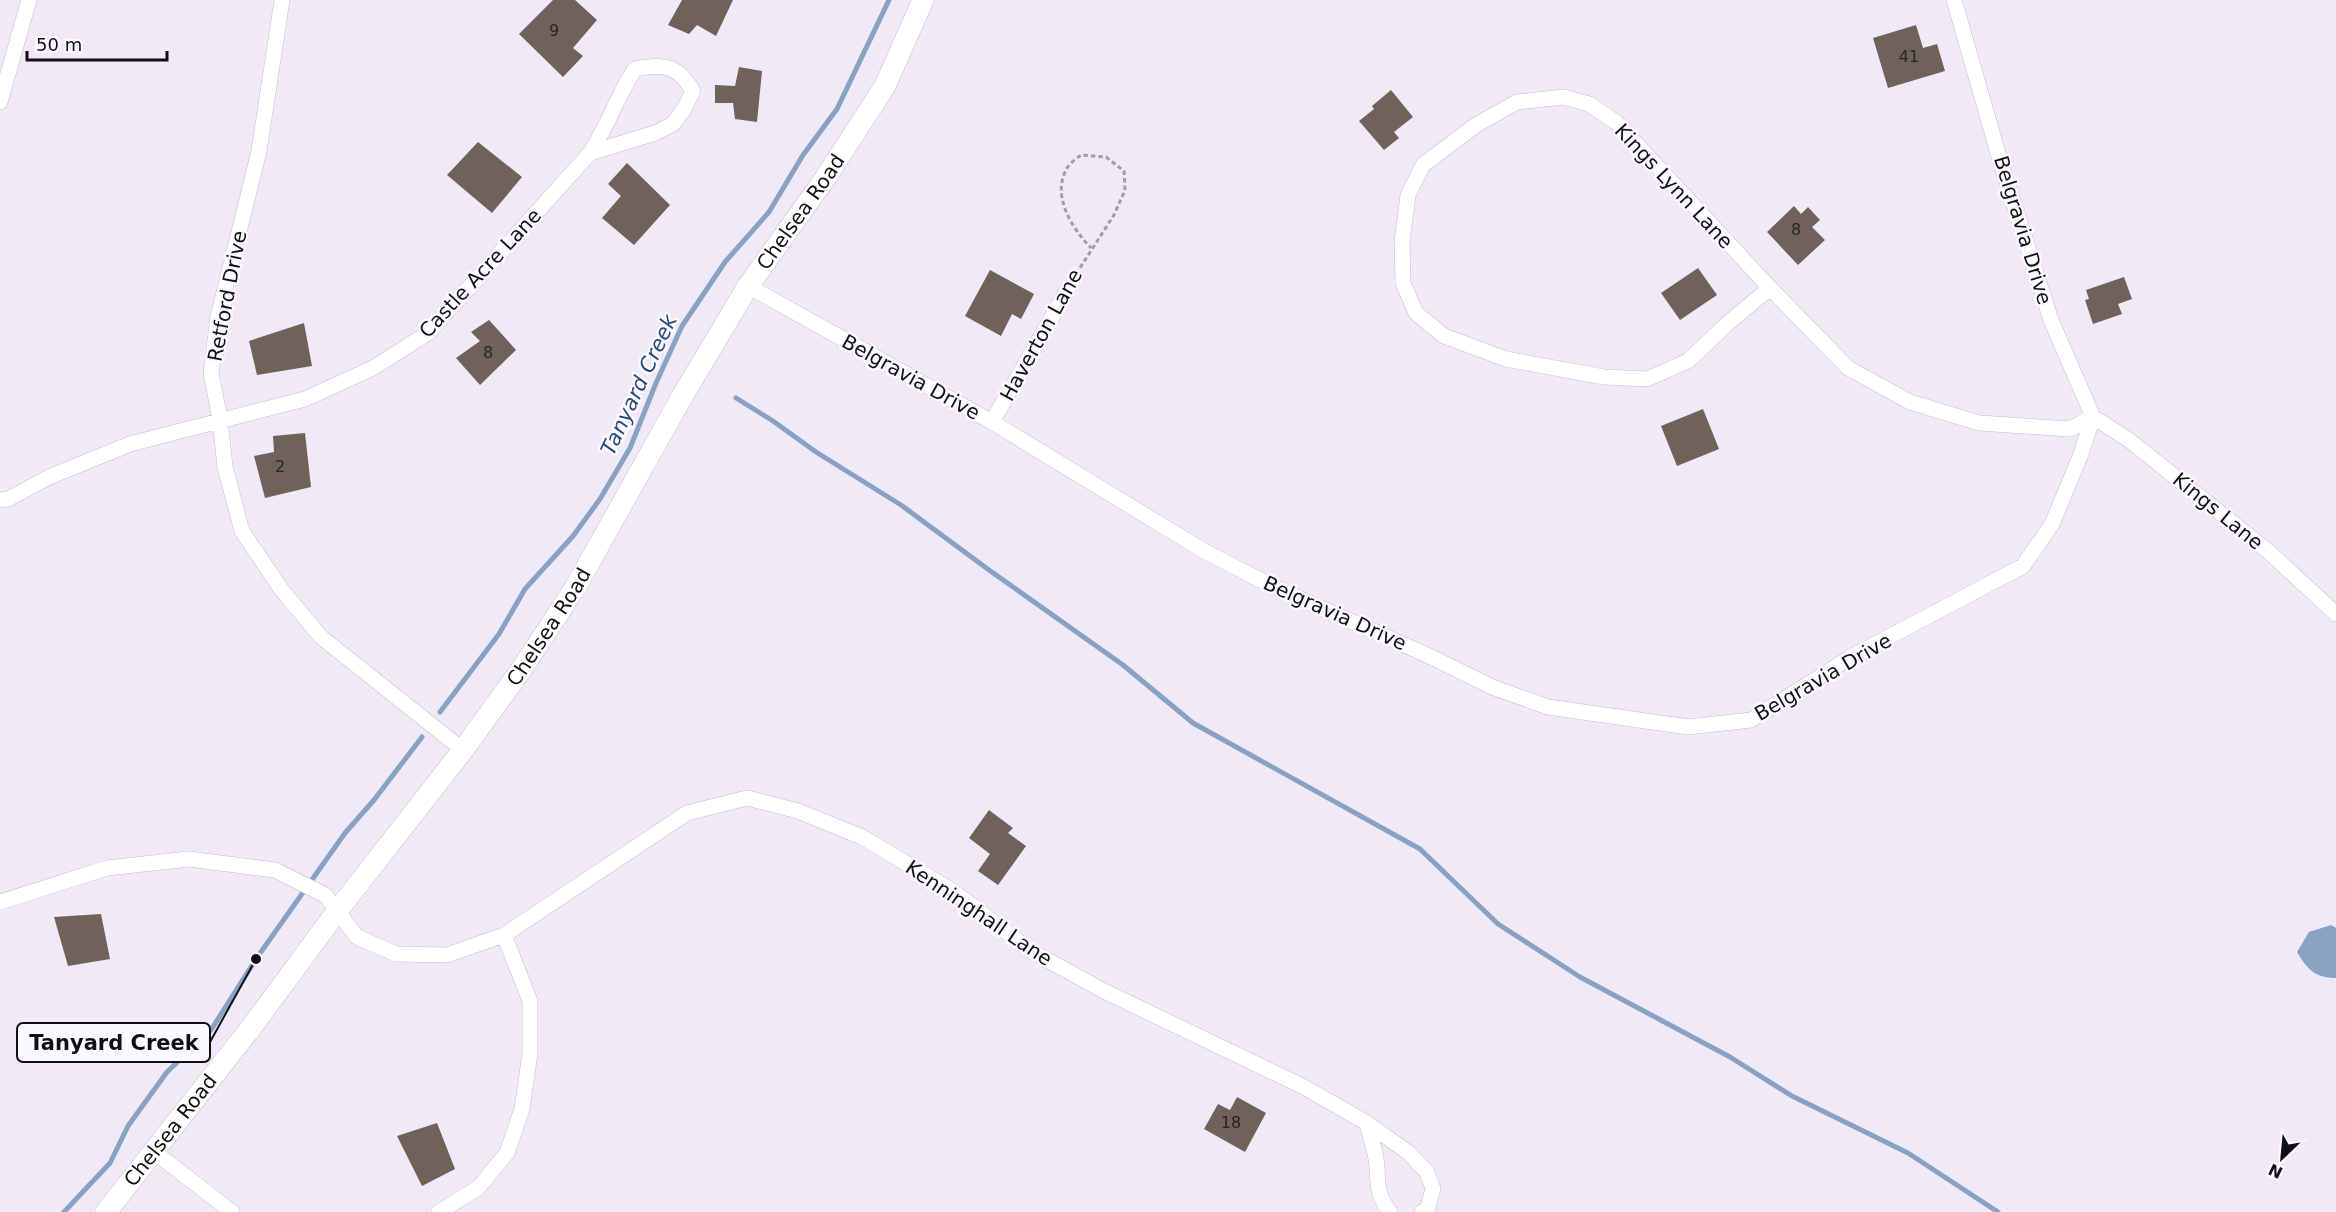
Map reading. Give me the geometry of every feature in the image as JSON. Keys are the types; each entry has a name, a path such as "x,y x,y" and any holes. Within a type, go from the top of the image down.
{"street":[{"path":"0,102 29,0"},
{"name":"Retford Drive","path":"282,0 259,151 218,317 211,373 220,419 225,467 243,531 280,589 321,637 463,750"},
{"name":"Chelsea Road","path":"106,1212 250,1029 332,902 463,750 521,670 575,588 683,394 748,286 826,177 885,86 923,0"},
{"name":"Belgravia Drive","path":"748,286 992,423 1204,551 1270,585 1492,687 1548,707 1688,727 1751,720 1851,657 2023,566 2052,524 2093,417 2050,320 2000,160 1954,0"},
{"name":"Castle Acre Lane","path":"0,500 8,499 49,477 130,444 305,399 373,368 428,333 590,153 604,131 617,100 635,69 654,66 670,67 684,77 693,91 684,110 673,124 655,133 590,153"},
{"name":"Kings Lynn Lane","path":"1770,288 1688,361 1647,379 1605,377 1506,358 1444,336 1416,313 1403,283 1402,242 1408,195 1423,165 1476,125 1517,102 1564,97 1589,104 1617,123 1770,288 1848,368 1910,402 1979,423 2070,429 2093,417"},
{"name":"Haverton Lane","path":"992,423 1068,289"},
{"name":"Kings Lane","path":"2093,417 2129,440 2269,552 2336,614"},
{"name":"Kenninghall Lane","path":"332,902 357,937 396,954 447,955 504,935 687,813 747,798 798,811 862,837 954,892 1031,951 1104,991 1304,1087 1367,1123 1409,1153 1427,1172 1433,1189 1427,1210 1422,1212"},
{"path":"0,902 107,868 189,859 274,870 332,902"},
{"path":"439,1212 478,1188 507,1153 522,1109 530,1053 530,1001 504,935"},
{"path":"1367,1123 1377,1165 1376,1185 1383,1203 1390,1212"},
{"path":"153,1151 232,1212"}],"path":[{"name":"Haverton Lane","path":"1068,289 1091,248 1114,215 1125,190 1124,171 1106,157 1081,154 1068,167 1062,188 1066,214 1077,233 1091,248"}],"water":[{"path":"2331,925 2336,928 2336,978 2322,976 2312,971 2297,952 2309,932"}],"building":[{"path":"553,0 575,0 597,20 573,48 583,56 563,77 519,34"},
{"path":"682,0 733,0 716,36 697,25 689,34 668,25"},
{"path":"1916,25 1923,48 1937,44 1945,71 1888,88 1873,38"},
{"path":"739,67 762,71 757,122 735,119 733,103 715,103 715,85 735,86"},
{"path":"1391,90 1413,117 1394,132 1399,138 1384,150 1359,121 1374,109 1372,106"},
{"path":"478,142 522,177 492,213 447,175"},
{"path":"627,163 670,205 634,245 602,218 621,196 608,184"},
{"path":"1794,206 1801,214 1808,207 1820,220 1812,227 1825,240 1798,265 1767,232"},
{"path":"1698,268 1717,295 1680,320 1661,293"},
{"path":"990,270 1034,294 1021,319 1012,314 1001,336 965,316"},
{"path":"2124,277 2132,299 2118,304 2122,314 2093,324 2085,300 2089,299 2086,290"},
{"path":"489,320 516,350 480,385 456,358 480,341 471,332"},
{"path":"304,323 312,366 257,375 249,341"},
{"path":"1703,409 1719,449 1677,466 1661,426"},
{"path":"305,433 311,487 265,498 254,456 274,452 273,436"},
{"path":"989,810 1013,828 1008,833 1026,846 998,885 978,871 990,854 969,838"},
{"path":"101,914 110,959 68,966 54,917"},
{"path":"1237,1097 1266,1113 1245,1152 1204,1129 1218,1104 1230,1110"},
{"path":"437,1123 455,1169 422,1186 397,1136"}],"waterway":[{"name":"Tanyard Creek","path":"440,712 499,634 525,589 573,536 600,499 630,448 682,326 725,262 769,212 803,155 837,109 889,0"},
{"path":"736,398 901,505 1123,665 1193,723 1420,849 1498,924 1580,977 1730,1057 1792,1096 1908,1153 1998,1212"},
{"name":"Tanyard Creek","path":"64,1212 110,1163 128,1126 167,1072 211,1030 256,959 345,833 374,800 422,737"}],"place":[{"name":"Tanyard Creek","path":"256,959"}]}
